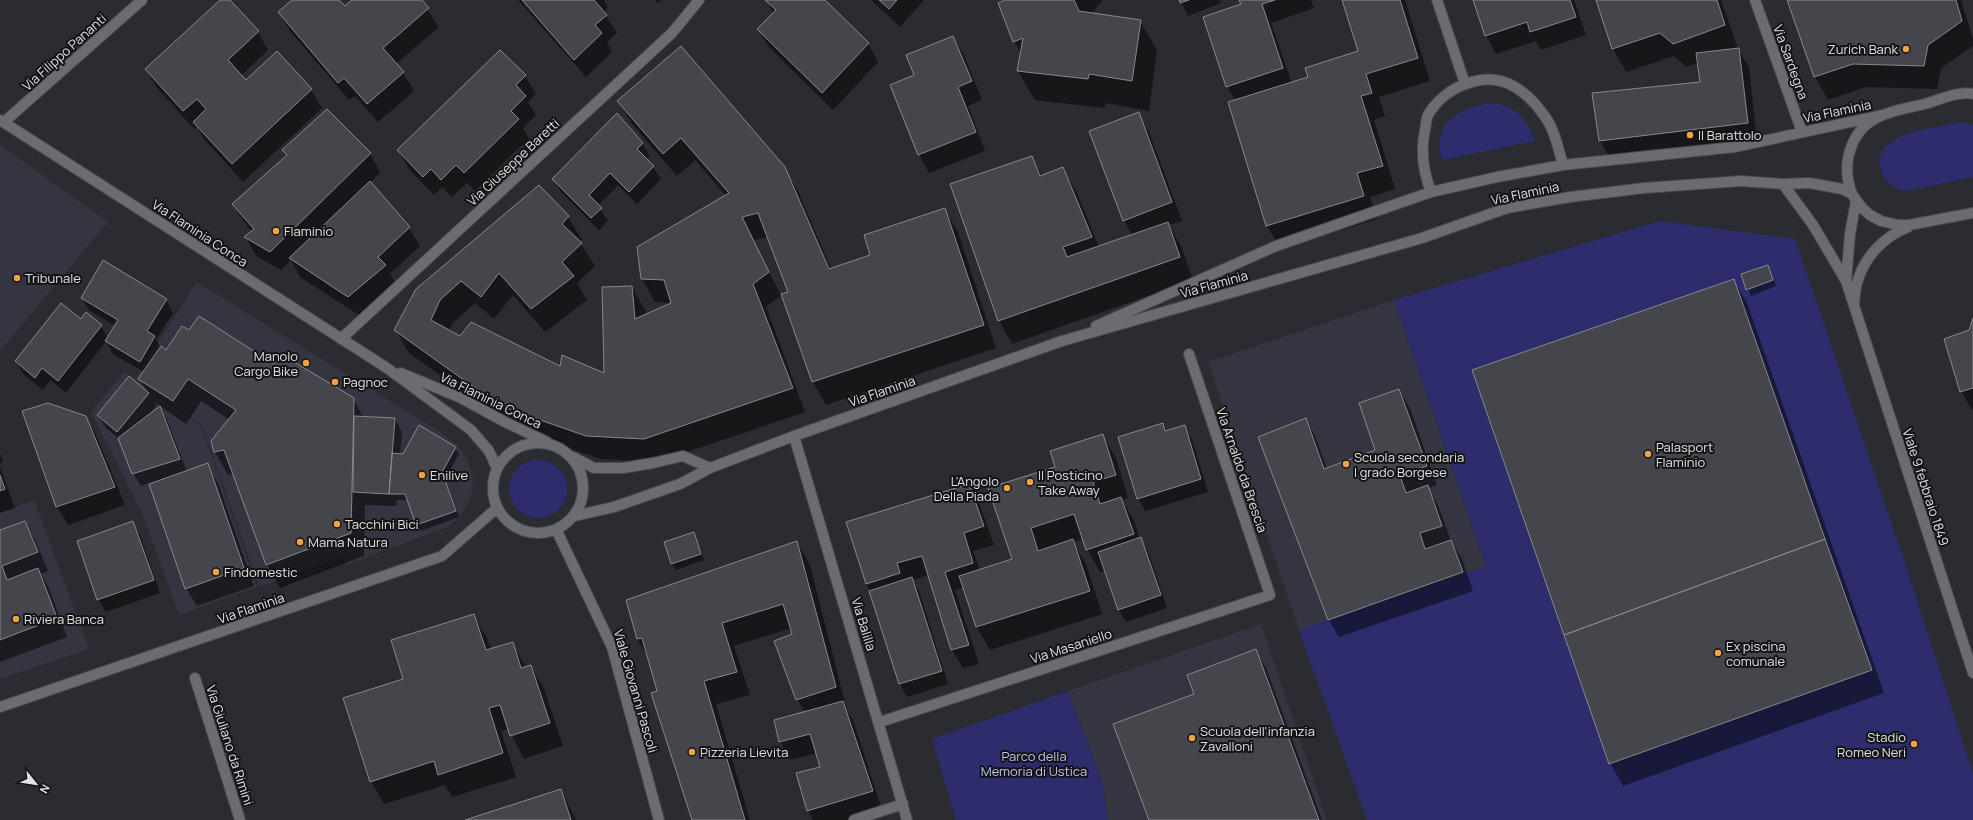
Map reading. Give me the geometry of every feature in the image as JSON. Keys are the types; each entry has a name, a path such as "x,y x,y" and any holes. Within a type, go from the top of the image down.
{"street":[{"name":"Via Filippo Pananti","path":"2,121 142,0"},
{"name":"Via Giuseppe Baretti","path":"342,339 672,33 699,0"},
{"path":"1437,0 1465,84"},
{"name":"Via Sardegna","path":"1755,0 1802,132"},
{"path":"1431,192 1424,174 1421,147 1428,116 1446,94 1465,84 1484,80 1501,81 1514,87 1527,96 1544,115 1557,142 1563,165"},
{"name":"Via Flaminia","path":"1062,341 1276,246 1431,192 1497,177 1563,165 1735,147 1884,114 1958,94 1972,93"},
{"path":"1854,197 1846,174 1848,151 1855,138 1864,127 1884,114"},
{"name":"Via Flaminia Conca","path":"2,121 386,368 471,430 489,451 497,468"},
{"name":"Via Flaminia","path":"574,516 614,507 680,484 710,468 794,436 1062,341 1422,238 1507,208 1570,197 1644,188 1741,181 1783,184 1810,183 1842,189 1854,197 1870,215 1881,221 1898,225 1919,223 1973,213"},
{"name":"Viale 9 febbraio 1849","path":"1783,184 1813,225 1846,281 1972,667"},
{"name":"Viale 9 febbraio 1849","path":"1846,281 1854,197"},
{"name":"Viale 9 febbraio 1849","path":"1854,308 1857,280 1867,259 1882,243 1898,231 1919,223"},
{"name":"Via Arnaldo da Brescia","path":"1189,354 1270,595"},
{"name":"Via Flaminia Conca","path":"386,368 461,398 505,422 561,449"},
{"name":"Via Balilla","path":"794,436 880,722 907,820"},
{"path":"570,456 578,467 582,479 583,492 580,505 574,516 556,529 540,533 522,531 508,522 497,508 493,498 492,488 497,468 506,456 518,448 532,443 547,444 561,449 570,456 594,468 623,468 683,456 710,468"},
{"name":"Via Flaminia","path":"0,708 442,556 497,508"},
{"name":"Viale Giovanni Pascoli","path":"556,529 612,647 659,820"},
{"name":"Via Masaniello","path":"880,722 1270,595"},
{"name":"Via Giuliano da Rimini","path":"194,678 240,820"},
{"path":"854,820 903,804"}],"shaded area":[{"path":"0,145 108,222 0,351"},
{"path":"197,282 440,432 458,446 468,461 473,479 471,497 462,513 450,526 346,565 343,556 259,587 202,425 135,379"},
{"name":"Scuola secondaria I grado Borgese","path":"1394,300 1486,566 1367,820 1299,630 1208,362"},
{"path":"124,372 201,426 257,587 179,615 142,513 91,412"},
{"path":"34,500 89,649 0,679 0,513"},
{"name":"Scuola dell'infanzia Zavalloni","path":"1261,624 1327,820 1108,820 1103,784 1068,691"}],"green space":[{"path":"1493,103 1509,108 1520,115 1525,120 1535,141 1442,160 1440,147 1441,136 1445,126 1451,119 1470,108"},
{"path":"1965,122 1973,125 1973,177 1906,191 1897,189 1884,179 1881,171 1880,158 1885,148 1894,140 1919,131"},
{"path":"1660,221 1795,239 1908,572 1973,774 1973,820 1367,820 1299,630 1486,566 1394,300"},
{"path":"538,460 549,462 562,473 565,478 567,489 565,500 554,513 549,516 538,518 527,516 514,505 511,500 509,489 511,478 522,465 527,462"},
{"name":"Parco della Memoria di Ustica","path":"1068,691 1103,784 1108,820 956,820 932,739"}],"building":[{"path":"220,0 230,0 259,31 228,60 246,80 277,51 312,89 232,164 193,122 206,109 197,99 183,111 145,69"},
{"path":"292,0 339,0 345,6 352,0 422,0 429,8 383,48 404,72 367,104 344,78 338,83 278,12"},
{"path":"522,0 594,0 607,15 595,25 602,33 574,60"},
{"path":"765,0 825,0 869,43 822,93 757,29 776,10"},
{"path":"879,0 897,0 889,9"},
{"path":"1004,0 1074,0 1079,11 1141,20 1132,81 1089,74 1088,79 1017,71 1023,38 1013,42 998,3"},
{"path":"1179,0 1189,0 1180,3"},
{"path":"1239,0 1275,0 1262,4 1283,68 1226,87 1203,17 1241,4"},
{"path":"1342,0 1400,0 1418,58 1366,74 1372,93 1361,96 1383,166 1357,173 1364,196 1266,226 1228,102 1308,77 1305,68 1358,51"},
{"path":"1473,0 1570,0 1576,17 1530,32 1527,22 1485,36"},
{"path":"1596,0 1717,0 1725,25 1673,44 1660,33 1612,49"},
{"path":"1787,0 1956,0 1962,21 1928,45 1924,66 1853,64 1814,77"},
{"path":"953,36 972,81 958,87 976,132 918,155 890,85 914,75 906,55"},
{"path":"681,46 785,167 829,269 870,255 864,235 945,208 984,325 812,382 781,294 788,292 758,213 742,217 769,272 753,284 793,388 644,439 586,436 500,406 394,330 416,289 539,185 569,216 562,224 582,243 562,262 574,276 531,309 499,273 481,297 461,281 440,300 431,320 460,336 471,322 560,366 562,355 604,373 602,287 632,286 635,319 671,303 664,280 641,279 637,247 729,193 681,138 663,154 617,101"},
{"path":"1739,48 1748,123 1599,141 1592,93 1700,82 1696,53"},
{"path":"500,50 526,75 516,85 526,96 511,111 519,119 464,173 456,165 441,180 431,169 423,177 397,150"},
{"path":"327,109 371,153 270,252 244,237 254,229 232,204 287,155 282,150"},
{"path":"1139,112 1172,202 1123,221 1089,131"},
{"path":"617,113 643,143 637,149 654,166 629,192 610,173 589,195 602,208 591,218 552,179"},
{"path":"1032,156 1040,176 1063,167 1092,237 1063,247 1067,257 1168,222 1180,257 998,321 950,184"},
{"path":"370,181 410,227 378,257 386,265 348,297 289,258"},
{"path":"103,260 167,299 147,331 155,336 140,362 105,341 118,320 81,298"},
{"path":"1768,265 1773,280 1746,290 1741,274"},
{"name":"Palasport Flaminio","path":"1734,279 1825,539 1564,635 1472,370"},
{"path":"61,303 81,319 86,312 102,325 58,381 42,368 35,378 15,361"},
{"path":"199,316 274,364 281,354 354,398 351,533 266,565 224,450 214,452 211,441 236,410 188,379 173,401 138,379 161,346 166,350 182,326 189,330"},
{"path":"1973,318 1973,388 1960,392 1944,339 1969,330"},
{"path":"129,376 149,393 117,432 97,415"},
{"path":"1399,389 1427,466 1400,476 1406,493 1428,485 1442,526 1420,533 1425,549 1451,540 1463,572 1328,620 1258,437 1306,418 1324,469 1375,450 1359,403"},
{"path":"48,403 86,416 115,487 56,507 22,411"},
{"path":"160,406 180,459 132,474 118,438"},
{"path":"354,416 395,418 389,494 353,492"},
{"path":"1163,423 1165,431 1185,425 1201,479 1137,499 1118,437"},
{"path":"419,425 456,447 442,472 456,511 416,525 405,494 389,494 392,453 403,454"},
{"path":"1103,434 1116,475 1093,482 1100,504 1121,497 1134,534 1086,550 1074,514 1031,528 1038,551 1073,539 1090,591 976,627 959,576 1012,559 988,488 1055,467 1050,451"},
{"path":"208,463 244,568 185,589 149,484"},
{"path":"0,475 5,489 0,491"},
{"path":"969,484 984,526 964,533 973,563 945,572 969,645 951,650 922,556 897,563 900,573 866,584 846,522"},
{"path":"25,521 38,552 2,566 7,580 38,568 57,618 0,640 0,530"},
{"path":"133,521 154,580 97,600 77,541"},
{"path":"694,532 701,554 671,564 664,542"},
{"path":"1141,537 1161,595 1118,610 1098,552"},
{"name":"Ex piscina comunale","path":"1825,539 1872,670 1609,764 1564,635"},
{"path":"797,541 836,687 796,700 774,641 792,634 783,604 722,623 737,672 704,681 745,820 692,820 651,693 657,691 642,638 637,639 626,600"},
{"path":"912,577 942,671 899,684 869,591"},
{"path":"474,614 486,650 513,642 521,668 531,665 550,723 510,736 500,705 489,708 503,753 438,775 434,761 370,782 343,698 403,679 391,640"},
{"name":"Scuola dell'infanzia Zavalloni","path":"1256,649 1319,820 1149,820 1113,724 1194,694 1187,675"},
{"path":"843,701 873,791 807,811 796,773 820,767 810,734 779,742 774,720"},
{"path":"561,789 571,820 465,820"}],"place":[{"name":"Zurich Bank","path":"1906,49"},
{"name":"Il Barattolo","path":"1690,135"},
{"name":"Flaminio","path":"276,231"},
{"name":"Tribunale","path":"17,278"},
{"name":"Manolo Cargo Bike","path":"306,363"},
{"name":"Pagnoc","path":"335,382"},
{"name":"Palasport Flaminio","path":"1648,454"},
{"name":"Scuola secondaria I grado Borgese","path":"1346,464"},
{"name":"Enilive","path":"422,475"},
{"name":"Il Posticino Take Away","path":"1030,482"},
{"name":"L'Angolo Della Piada","path":"1007,488"},
{"name":"Tacchini Bici","path":"337,524"},
{"name":"Mama Natura","path":"300,542"},
{"name":"Findomestic","path":"216,572"},
{"name":"Riviera Banca","path":"16,619"},
{"name":"Ex piscina comunale","path":"1718,653"},
{"name":"Scuola dell'infanzia Zavalloni","path":"1192,738"},
{"name":"Stadio Romeo Neri","path":"1914,744"},
{"name":"Pizzeria Lievita","path":"692,752"}]}
